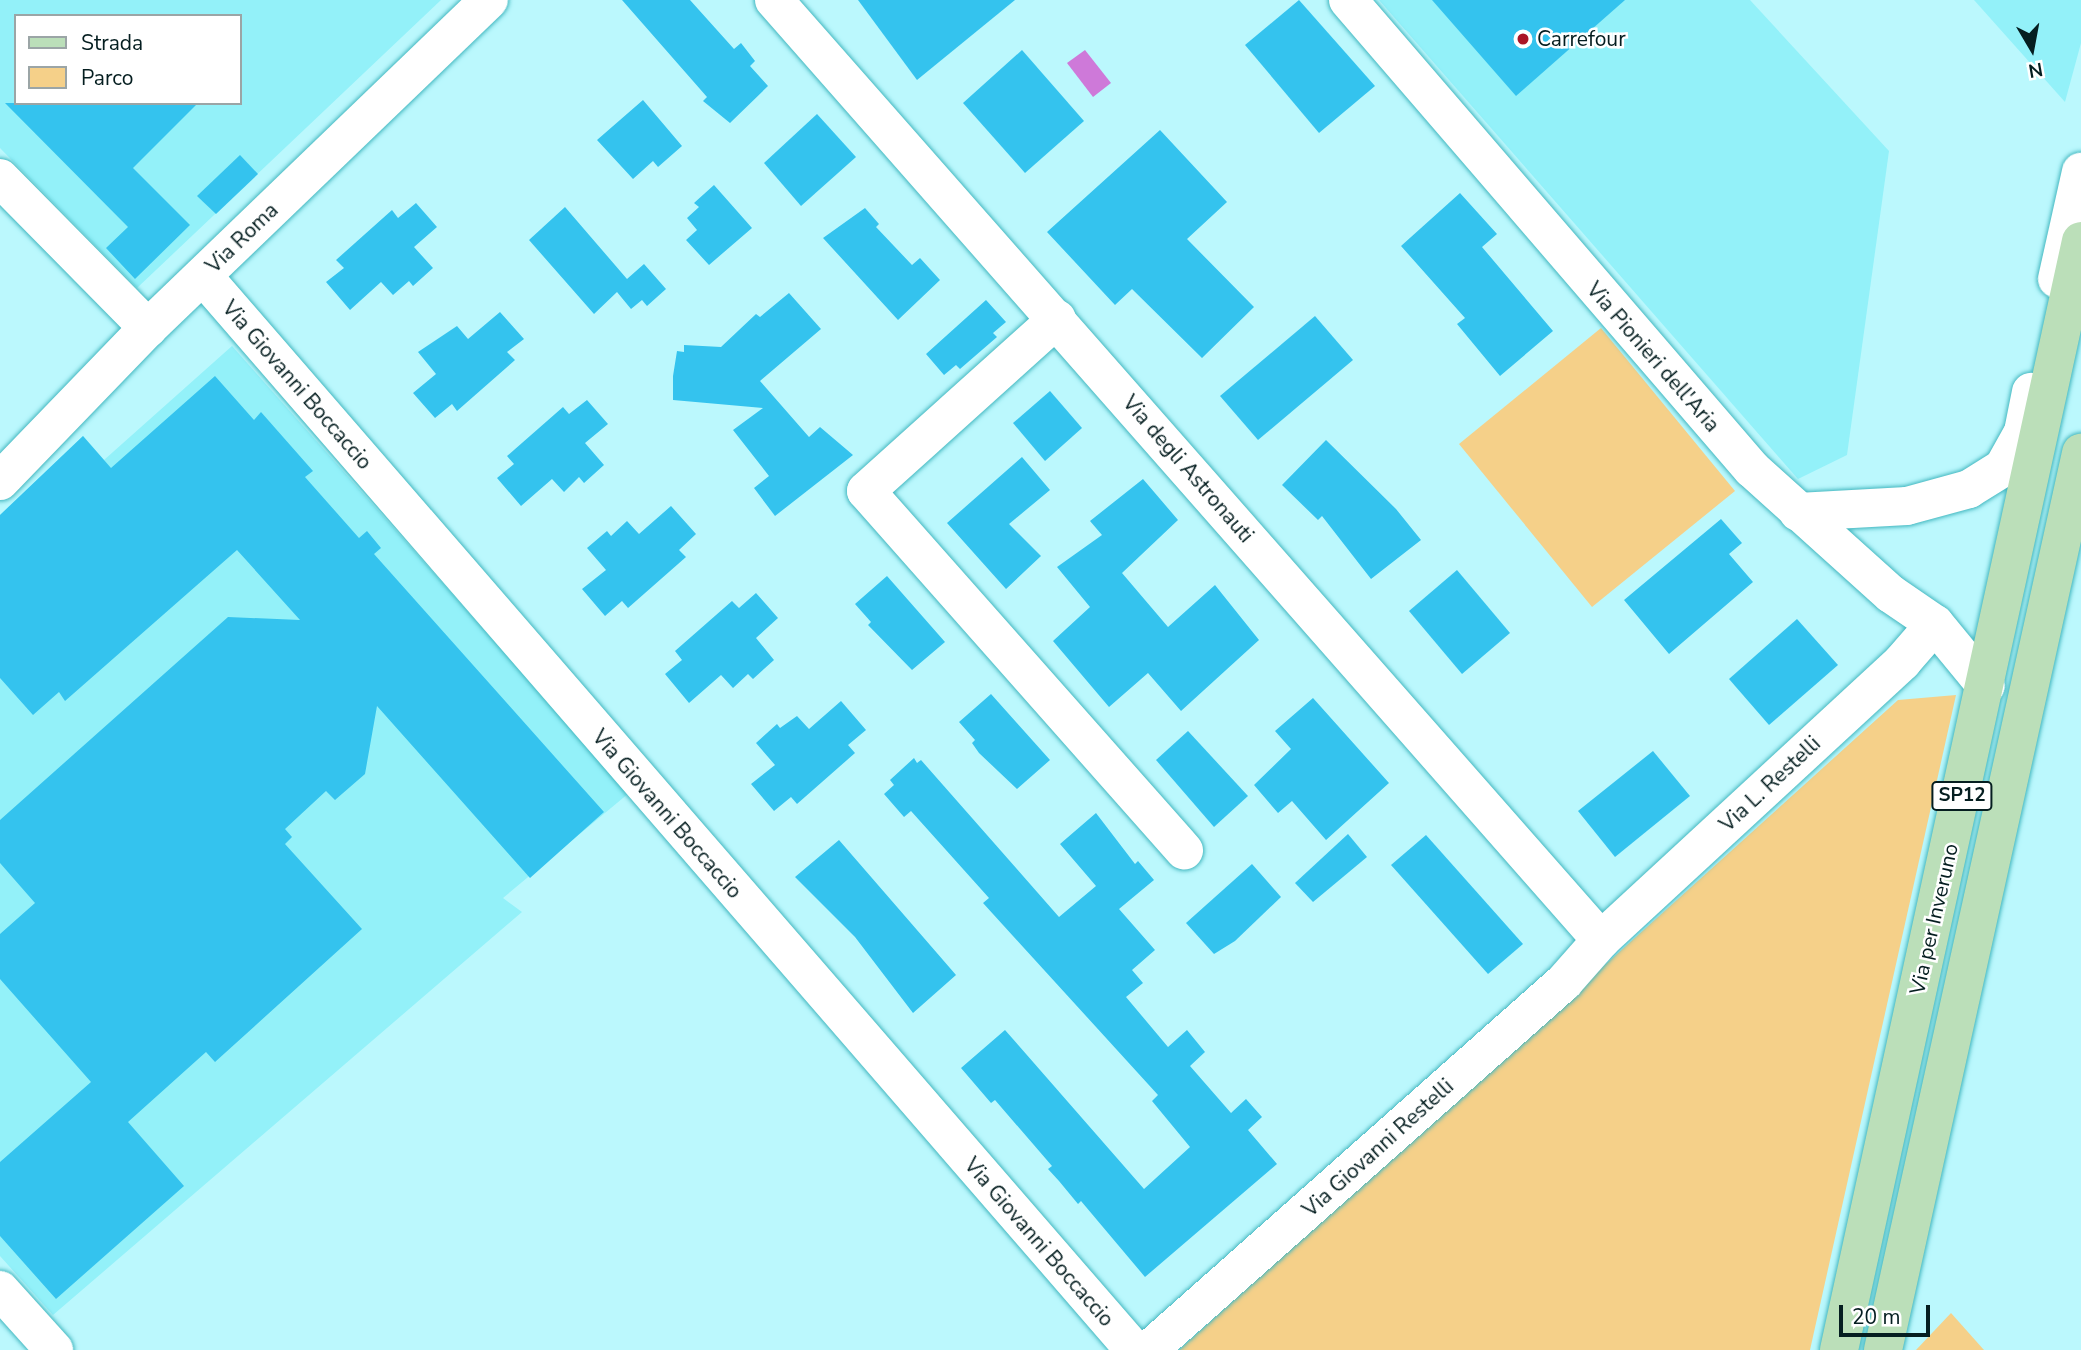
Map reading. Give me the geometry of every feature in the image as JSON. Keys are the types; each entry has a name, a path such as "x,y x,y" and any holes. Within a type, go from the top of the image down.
{"main road":[{"name":"Via per Inveruno","path":"1839,1350 2081,241"},
{"name":"Via per Inveruno","path":"1882,1350 2081,453"}],"street":[{"name":"Via Roma","path":"0,481 148,328 489,0"},
{"name":"Via degli Astronauti","path":"774,0 1601,940"},
{"name":"Via Pionieri dell'Aria","path":"1348,0 1595,291 1752,469 1891,594 1935,625 1986,686"},
{"path":"1798,512 1906,506 1969,489 2003,468 2022,432 2081,172"},
{"path":"0,178 148,328"},
{"name":"Via Giovanni Boccaccio","path":"203,276 1134,1350"},
{"path":"1057,319 866,491 1184,851"},
{"name":"Via L. Restelli","path":"1601,940 1902,662 1935,625"},
{"name":"Via Giovanni Restelli","path":"1149,1350 1564,982 1601,940"},
{"path":"0,1290 54,1350"}],"shaded area":[{"path":"0,0 441,0 137,288 0,148"},
{"path":"1379,0 1750,0 1889,151 1847,455 1798,479"},
{"path":"1974,0 2081,0 2081,43 2065,102"},
{"path":"1085,50 1111,83 1093,97 1067,63"},
{"path":"232,346 629,793 503,898 522,912 53,1315 0,1256 0,515 83,436 104,460"}],"green space":[{"path":"1601,328 1735,491 1592,607 1459,444"},
{"path":"1956,695 1810,1350 1179,1350 1898,700"},
{"path":"1951,1313 1984,1350 1916,1350"}],"building":[{"path":"622,0 690,0 734,49 741,43 755,61 750,66 768,86 730,123 703,101 707,97"},
{"path":"858,0 1015,0 917,80"},
{"path":"1299,0 1375,86 1319,133 1245,45"},
{"name":"Carrefour","path":"1432,0 1625,0 1516,96"},
{"path":"1022,50 1084,121 1025,173 963,103"},
{"path":"643,100 682,146 658,167 653,161 633,179 597,140"},
{"path":"5,103 196,105 133,168 190,225 135,279 106,248 128,227"},
{"path":"817,114 856,157 801,206 764,163"},
{"path":"1160,130 1227,202 1187,239 1254,307 1202,358 1132,289 1115,305 1047,232"},
{"path":"240,155 258,174 216,214 197,196"},
{"path":"714,185 752,228 709,265 686,240 697,230 687,218 699,207 694,203"},
{"path":"1460,193 1497,234 1482,247 1553,331 1500,376 1457,324 1465,318 1401,246"},
{"path":"416,203 437,227 414,247 433,268 413,286 409,281 393,295 381,282 350,310 326,282 344,268 336,260 392,210 398,218"},
{"path":"565,207 627,279 644,264 666,289 647,306 642,300 631,309 617,292 594,314 529,240"},
{"path":"865,208 879,224 876,227 912,265 920,258 940,280 898,320 823,238"},
{"path":"789,293 821,329 760,381 809,437 820,427 853,455 775,516 754,488 769,476 733,430 763,408 673,400 673,376 677,351 684,352 684,345 721,347 756,314 760,317"},
{"path":"986,300 1006,322 993,333 997,337 960,369 956,365 944,375 926,354"},
{"path":"500,312 524,339 507,352 515,360 457,411 452,404 435,418 413,393 436,374 418,352 457,326 468,339"},
{"path":"1315,316 1353,360 1258,440 1220,396"},
{"path":"215,376 254,420 261,412 313,471 305,477 359,538 367,531 381,548 374,554 604,812 530,878 377,706 365,774 335,800 326,791 285,829 292,837 285,844 362,929 215,1062 206,1052 128,1122 184,1186 56,1299 0,1236 0,1162 91,1082 0,979 0,934 35,903 0,863 0,820 228,617 300,620 237,550 65,701 59,692 33,715 0,678 0,515 83,436 111,468"},
{"path":"1050,391 1082,428 1045,461 1013,423"},
{"path":"587,400 608,424 585,443 604,465 584,483 579,477 564,492 552,479 521,506 497,478 514,464 507,456 563,407 569,414"},
{"path":"1326,440 1396,509 1421,540 1371,579 1322,516 1318,520 1282,485"},
{"path":"1022,457 1050,490 1009,524 1041,556 1006,589 947,523"},
{"path":"1143,479 1178,520 1122,573 1168,627 1215,585 1259,640 1181,711 1148,673 1109,707 1053,641 1090,607 1057,567 1102,535 1090,521"},
{"path":"671,506 696,534 679,550 686,557 628,608 622,601 605,616 582,589 606,570 587,548 607,531 611,536 627,521 639,534"},
{"path":"1721,519 1742,543 1729,554 1753,582 1669,654 1624,600"},
{"path":"1457,570 1510,633 1462,674 1409,611"},
{"path":"887,576 945,642 912,670 868,625 871,622 855,604"},
{"path":"756,593 778,618 756,638 774,660 753,679 748,674 733,688 721,675 689,703 665,674 682,660 675,651 732,601 739,608"},
{"path":"1797,619 1838,665 1769,725 1729,679"},
{"path":"991,694 1050,760 1017,789 979,753 972,743 975,740 959,722"},
{"path":"1313,698 1389,783 1326,840 1292,801 1278,813 1254,785 1291,749 1275,731"},
{"path":"841,701 866,730 848,745 855,753 797,804 791,797 774,811 751,784 775,765 756,743 777,724 780,728 797,716 809,729"},
{"path":"1188,731 1248,796 1214,827 1156,760"},
{"path":"1653,751 1690,796 1615,857 1578,811"},
{"path":"914,758 917,763 921,760 1059,917 1096,886 1060,844 1096,813 1135,864 1138,861 1154,880 1119,909 1155,950 1132,970 1143,983 1126,997 1168,1047 1187,1030 1205,1052 1190,1066 1231,1113 1246,1099 1262,1117 1248,1130 1277,1164 1145,1277 1081,1201 1078,1204 1048,1169 1052,1166 995,1100 991,1103 961,1068 1005,1030 1144,1189 1190,1147 1152,1101 1158,1095 983,903 989,898 911,811 904,817 884,794 894,785 890,780"},
{"path":"1348,834 1367,857 1313,902 1295,883"},
{"path":"1426,835 1523,944 1488,974 1391,865"},
{"path":"839,840 956,975 913,1013 855,937 795,877"},
{"path":"1252,864 1281,897 1235,941 1214,954 1186,923"}],"place":[{"name":"Carrefour","path":"1523,39"}]}
